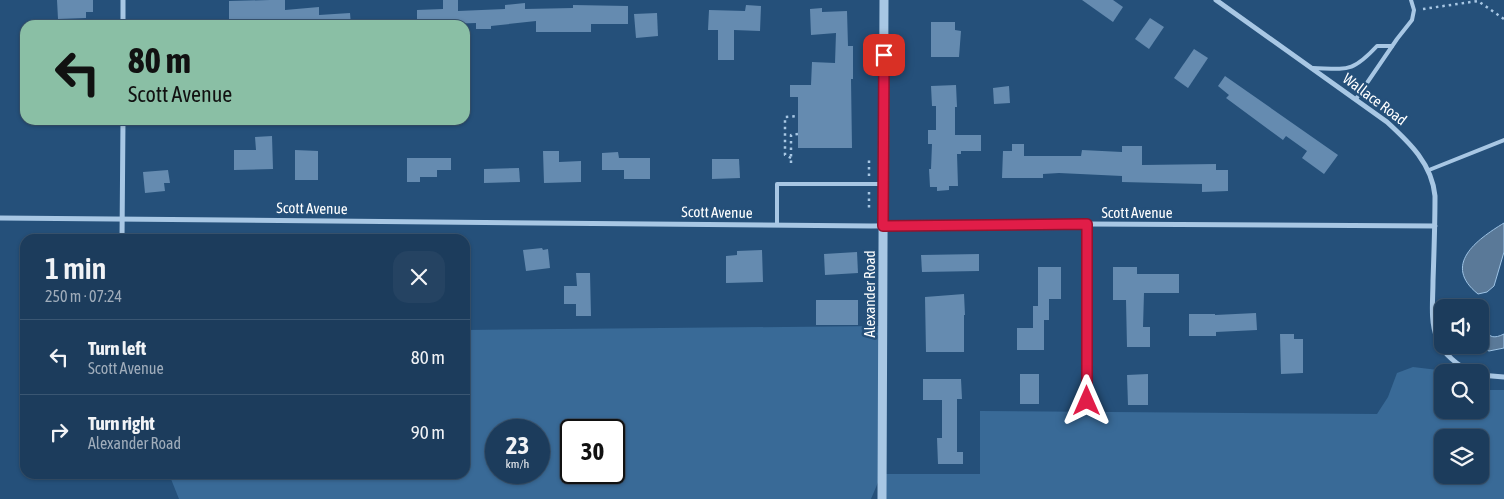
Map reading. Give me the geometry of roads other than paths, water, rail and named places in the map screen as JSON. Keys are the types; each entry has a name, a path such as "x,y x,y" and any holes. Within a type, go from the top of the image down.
{"street":[{"path":"123,0 123,20"},
{"name":"Alexander Road","path":"882,499 884,0"},
{"name":"Wallace Road","path":"1216,0 1387,122 1417,153 1429,170 1434,185 1433,309 1435,332 1449,356 1459,364"},
{"path":"122,234 123,125"},
{"name":"Scott Avenue","path":"0,218 883,226 1087,224 1435,226"},
{"path":"1087,224 1087,401"},
{"path":"1489,376 1504,377"}],"lane":[{"path":"1356,99 1412,20 1414,10 1410,0"},
{"path":"1312,68 1347,69 1363,62 1378,46 1392,46"},
{"path":"1429,170 1504,140"},
{"path":"776,225 777,184 883,184"}]}
